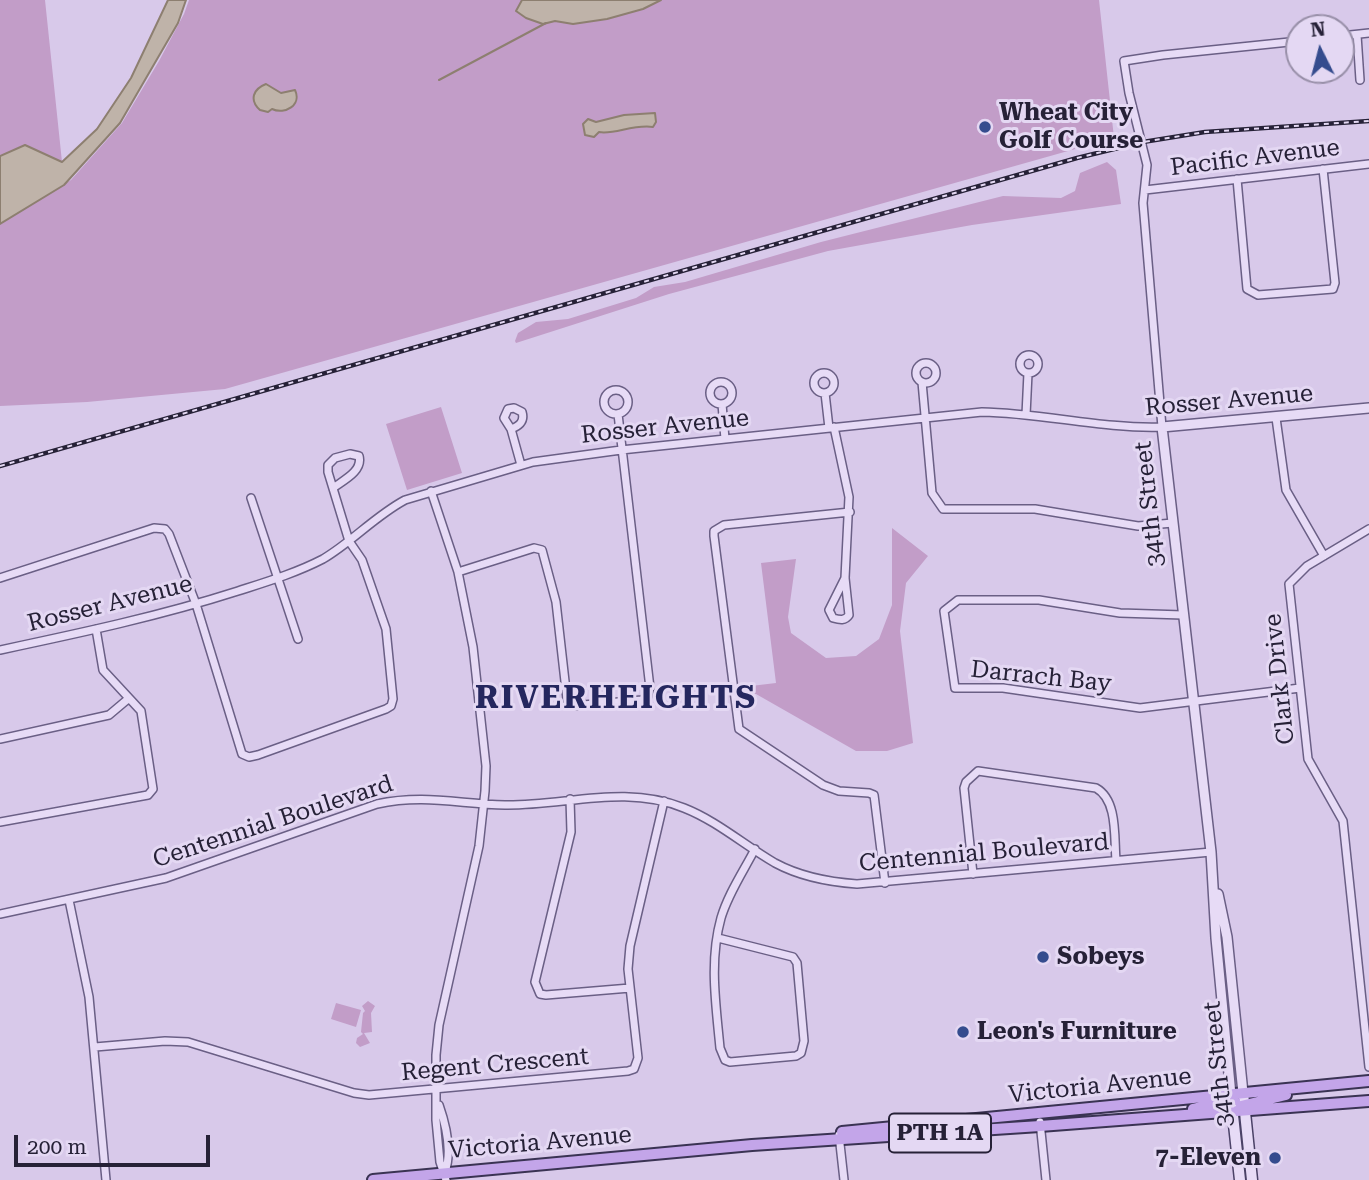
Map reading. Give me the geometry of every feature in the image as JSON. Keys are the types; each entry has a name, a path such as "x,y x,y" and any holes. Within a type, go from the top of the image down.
{"main road":[{"name":"Victoria Avenue","path":"839,1136 1140,1119 1369,1081"},
{"name":"Victoria Avenue","path":"373,1180 445,1176 1039,1113 1238,1103 1369,1101"},
{"name":"34th Street","path":"1238,1103 1240,1180"},
{"name":"34th Street","path":"1238,1103 1252,1180"}],"street":[{"path":"1360,80 1357,35 1369,33"},
{"name":"34th Street","path":"1238,1103 1217,953 1211,857 1162,427 1143,203 1148,173 1124,61 1285,42"},
{"name":"Pacific Avenue","path":"1145,190 1369,164"},
{"path":"1237,179 1247,289 1258,295 1333,289 1335,283 1323,169"},
{"path":"1026,415 1028,373"},
{"path":"922,382 932,493 943,509 1035,509 1138,526 1173,523"},
{"path":"825,393 831,428 846,480 850,512 845,578 849,615 838,620 833,618 829,610 845,578"},
{"path":"722,404 726,439"},
{"name":"Rosser Avenue","path":"0,650 147,618 278,578 322,559 388,509 405,500 521,465 621,450 982,412 1129,428 1276,418 1369,408"},
{"path":"458,572 534,548 542,550 556,602 567,699 571,706 642,700 648,696 650,688 618,414"},
{"path":"1276,418 1286,490 1324,556"},
{"path":"511,429 521,465"},
{"path":"0,578 160,527 169,534 196,604 242,754 249,757 258,755 386,709 391,706 393,699 386,629 362,559 349,541 328,472 331,461 350,454 359,456 358,468 333,488"},
{"path":"430,491 458,572 475,659 486,766 479,846 439,1025 437,1090 449,1161 445,1176"},
{"path":"251,498 298,639"},
{"path":"850,512 724,525 714,531 714,537 739,729 823,785 839,791 874,795 885,883"},
{"name":"Clark Drive","path":"1369,529 1307,566 1289,584 1308,760 1343,821 1369,1067"},
{"name":"Darrach Bay","path":"1183,615 1119,613 1039,600 958,600 944,611 955,688 1003,688 1140,708 1193,701"},
{"path":"0,822 148,795 153,789 145,720 141,711 103,670 96,629"},
{"path":"1193,701 1300,688"},
{"path":"0,739 108,716 128,699"},
{"path":"973,874 964,788 966,782 978,771 1096,788 1101,791 1110,804 1116,860"},
{"name":"Centennial Boulevard","path":"0,914 166,878 377,804 399,799 422,798 524,805 624,795 664,801 705,818 775,863 809,877 857,884 1116,860 1211,857"},
{"path":"570,799 571,832 535,982 536,988 540,994 546,995 629,988"},
{"name":"Regent Crescent","path":"95,1047 165,1041 188,1042 354,1093 377,1095 634,1069 638,1058 629,988 630,946 664,801"},
{"path":"718,938 793,957 797,962 803,1028 801,1053 796,1056 737,1062 725,1060 720,1048 714,956 721,919 730,895 755,849"},
{"name":"34th Street","path":"1211,857 1228,952 1238,1103"},
{"path":"69,900 89,997 106,1180"},
{"path":"1217,953 1228,952"},
{"path":"1039,1113 1046,1180"},
{"path":"839,1136 844,1180"}],"shaded area":[{"path":"0,0 45,0 62,162 25,145 0,156"},
{"path":"168,0 186,0 178,23 120,123 64,185 0,224 0,156 25,145 62,162 97,129 131,78"},
{"name":"Wheat City Golf Course","path":"189,0 1099,0 1114,138 225,389 87,402 0,406 0,224 71,180 122,123 159,61"},
{"path":"522,0 661,0 643,9 607,19 573,24 555,21 543,24 516,11"},
{"path":"266,84 281,93 295,90 297,95 294,104 282,111 260,110 254,102 254,95"},
{"path":"655,113 656,122 653,127 599,132 594,137 585,135 583,124 588,119 596,122 624,115"},
{"path":"1107,162 1116,170 1121,204 972,225 828,251 669,294 516,343 515,341 518,333 536,322 568,319 636,298 654,287 685,282 821,242 1003,196 1061,198 1075,191 1080,173"},
{"path":"441,407 462,473 407,490 386,424"},
{"path":"892,528 928,556 906,583 900,631 913,743 887,751 856,751 756,694 735,695 734,688 776,683 761,563 796,559 788,617 791,633 826,658 856,656 879,639 892,605"},
{"path":"368,1001 375,1006 371,1013 372,1032 364,1033 370,1043 360,1047 356,1043 357,1038 363,1034 361,1032 365,1011 362,1006"},
{"path":"336,1003 361,1010 356,1027 331,1019"}],"waterway":[{"path":"439,80 546,23"}],"railway":[{"path":"0,466 1077,158 1143,142 1205,132 1369,121"}],"place":[{"name":"Wheat City Golf Course","path":"985,127"},
{"name":"Sobeys","path":"1043,957"},
{"name":"Leon's Furniture","path":"963,1032"},
{"name":"7-Eleven","path":"1275,1158"}],"district":[{"name":"RIVERHEIGHTS","path":"616,699"}]}
